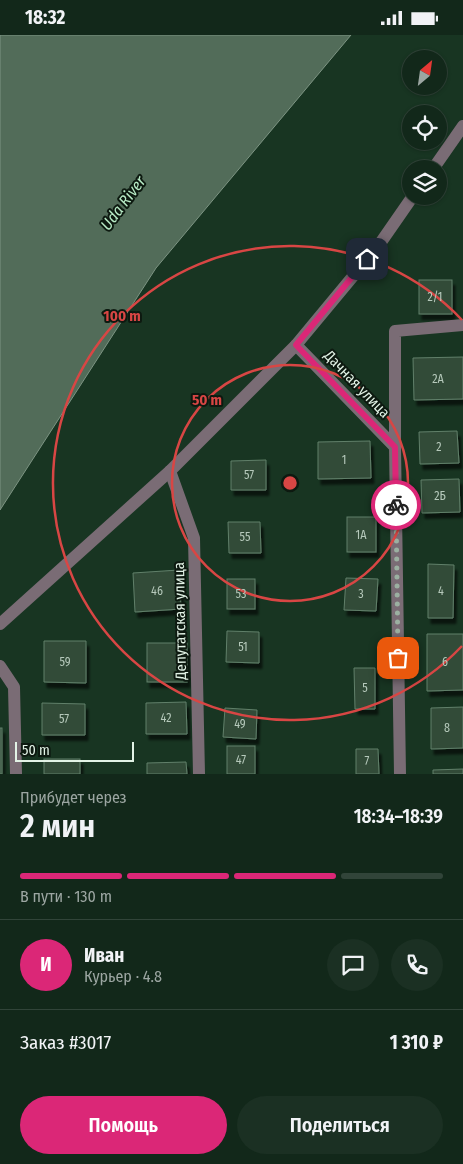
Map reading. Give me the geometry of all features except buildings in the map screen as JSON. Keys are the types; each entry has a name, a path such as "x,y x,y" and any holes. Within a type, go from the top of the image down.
{"street":[{"path":"439,160 463,126"},
{"path":"0,625 170,471 296,345 379,245 407,205"},
{"name":"Дачная улица","path":"400,774 395,447 396,331 463,325"},
{"name":"Дачная улица","path":"296,345 395,447"},
{"name":"Депутатская улица","path":"170,471 194,538 200,774"},
{"path":"0,666 14,687 16,774"}],"water":[{"name":"Uda River","path":"0,35 351,35 156,268 0,510"}],"way so far":[{"path":"396,505 398,658"}],"route":[{"path":"367,259 296,345 395,447 396,505"}]}
